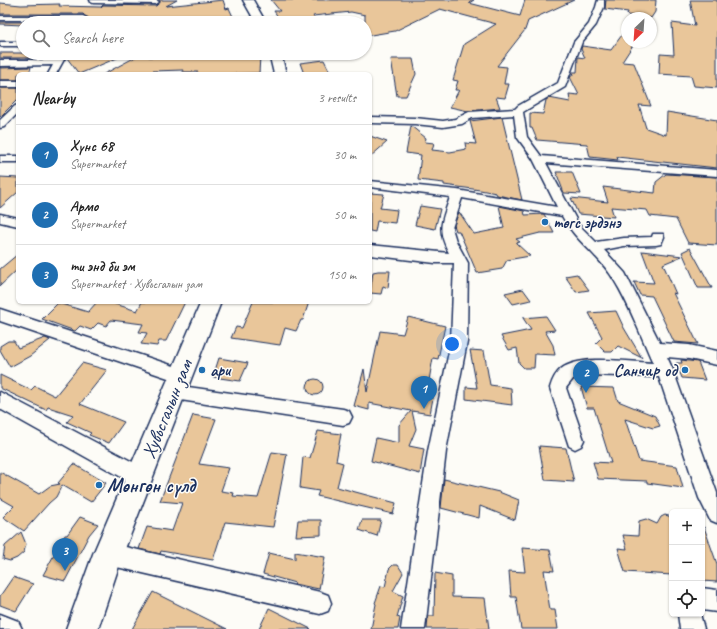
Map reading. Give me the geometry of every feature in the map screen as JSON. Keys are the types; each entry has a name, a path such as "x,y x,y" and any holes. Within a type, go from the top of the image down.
{"main road":[{"path":"248,0 257,16"},
{"path":"277,60 280,72"},
{"name":"Хувьсгалын зам","path":"82,629 108,554 210,304"}],"street":[{"path":"372,120 415,121 443,124 458,122 469,115 518,112 521,108 562,85 578,42 592,25 600,7 601,0"},
{"path":"22,16 156,2"},
{"path":"0,18 16,17"},
{"path":"0,44 16,44"},
{"path":"0,63 59,62"},
{"path":"53,72 59,62"},
{"path":"0,84 16,84"},
{"path":"518,112 522,137 538,159 568,213 574,227 620,277 665,370 709,498 717,513"},
{"path":"0,125 14,117"},
{"path":"0,159 16,159"},
{"path":"538,159 717,173"},
{"path":"372,184 457,194 568,213"},
{"path":"413,629 437,451 459,342 461,263 449,241 446,228 457,194"},
{"path":"0,218 16,222"},
{"path":"594,247 624,242 656,241 658,237"},
{"path":"372,250 435,258 458,258"},
{"path":"0,315 177,383 343,417"},
{"path":"655,349 689,352 717,358"},
{"path":"575,440 558,388 560,381 565,375 573,370 583,368 665,370"},
{"path":"0,400 139,476"},
{"path":"108,554 320,603"},
{"path":"705,599 717,600"},
{"path":"690,617 692,629"},
{"path":"0,626 10,629"}],"building":[{"path":"159,0 177,0 166,6 223,0 226,9 229,8 233,16 85,16 83,14 0,14 0,3 21,5 60,4 59,6 101,7 103,5 156,6 160,2"},
{"path":"271,0 474,0 469,3 520,16 525,0 574,0 528,21 525,30 497,66 507,67 504,84 509,84 505,98 496,97 500,108 468,111 450,107 459,90 455,90 458,81 453,80 464,44 496,24 440,9 395,31 372,35 372,16 365,16 351,12 313,16 277,16 274,11 280,11"},
{"path":"606,0 656,0 655,12 628,12 605,9"},
{"path":"690,0 717,0 717,88 694,86 691,76 659,74 660,54 674,55 672,23 695,26"},
{"path":"0,22 16,22 16,25 0,24"},
{"path":"621,36 621,48 631,48 622,62 634,63 651,106 639,105 646,128 666,135 667,112 717,120 717,168 617,157 618,160 590,157 587,144 537,140 532,128 530,128 530,113 543,114 546,100 549,98 570,102 569,94 579,95 570,77 573,75 572,72 577,72 578,57 585,58 581,49 582,46 611,50"},
{"path":"0,53 16,53 16,58 0,58"},
{"path":"391,59 413,59 416,74 406,96 397,96"},
{"path":"68,60 112,60 84,72 78,72"},
{"path":"130,60 260,60 259,72 182,72 183,70 108,72"},
{"path":"324,60 330,72 303,72 300,63"},
{"path":"31,67 30,72 16,72 16,80 0,80 0,68"},
{"path":"0,88 16,88 16,101 0,117"},
{"path":"502,117 522,200 497,195 496,193 444,185 444,183 418,180 421,155 406,153 411,126 426,138 425,142 434,143 432,150 450,152 466,149 465,143 476,144 470,121"},
{"path":"372,137 387,142 372,155"},
{"path":"556,172 572,172 581,194 564,193"},
{"path":"666,174 717,177 717,245 688,243 676,219 650,216 647,210 611,207 614,217 578,214 571,198 608,202 603,187 655,193 656,182"},
{"path":"0,177 16,178 16,194 0,208"},
{"path":"372,193 384,194 380,208 397,210 395,223 377,221 375,232 372,231"},
{"path":"420,206 440,209 435,229 415,225"},
{"path":"499,206 524,211 525,215 544,214 554,233 540,233 516,239 520,242 516,243 530,256 507,260 502,269 477,273 459,231 456,231 454,225 459,212 474,234 504,228"},
{"path":"690,248 712,288 698,288 682,252"},
{"path":"642,251 682,256 663,264 676,294 673,293 698,344 674,342 652,296 640,295 634,282 654,283"},
{"path":"16,256 16,271 0,286 0,269"},
{"path":"390,271 388,288 383,286 381,294 372,293 373,272"},
{"path":"577,274 589,290 576,292 565,276"},
{"path":"523,289 531,300 513,304 505,293"},
{"path":"57,304 88,312 95,304 115,304 137,311 141,304 184,304 166,341 159,341 157,346 141,344 147,333 139,332 143,324 111,320 106,326 98,323 91,330 80,326 75,331 42,319"},
{"path":"252,304 308,304 303,320 301,320 296,331 285,328 280,345 231,338 236,327 242,328"},
{"path":"616,311 624,328 642,358 618,346 612,352 605,352 596,343 602,337 589,313"},
{"path":"546,316 555,330 545,331 553,345 555,355 535,354 534,368 524,368 519,363 517,348 509,350 501,336 531,330 523,318"},
{"path":"408,317 445,326 438,359 433,358 426,397 433,398 430,414 412,411 416,429 409,446 424,449 420,474 371,461 376,438 399,443 399,425 411,411 369,403 369,410 354,406 364,369 367,392 380,331 403,334"},
{"path":"45,338 50,340 30,356 10,367 0,350 0,346 8,341 14,341 18,348"},
{"path":"470,350 484,351 490,385 511,388 512,405 466,399 466,387 477,388"},
{"path":"219,358 248,363 240,381 213,377"},
{"path":"681,360 698,362 705,380 682,378 676,363 682,363"},
{"path":"82,363 107,370 80,404 124,422 109,443 89,435 91,433 67,422 73,415 48,407 46,410 0,388 0,375 31,390 35,386 55,396"},
{"path":"315,379 322,384 323,387 318,394 315,395 308,390 307,387 312,380"},
{"path":"581,387 614,388 618,401 655,416 660,426 653,428 625,419 639,461 677,466 683,488 647,483 647,481 598,479 593,462 611,463 594,408 587,408"},
{"path":"193,415 216,419 199,464 229,468 221,491 234,493 233,496 258,498 272,452 287,454 273,527 225,522 213,560 161,551 160,554 139,549 147,527 172,531 182,503 160,501"},
{"path":"318,431 341,434 336,461 343,463 337,487 396,503 393,514 317,496 319,491 300,488 303,457 310,458"},
{"path":"539,446 566,448 574,482 545,480"},
{"path":"74,464 106,483 91,502 62,485 56,497 24,531 3,517 14,506 0,498 0,472 39,494 50,486 60,484 58,483"},
{"path":"444,479 499,492 519,500 515,520 480,506 479,518 441,508"},
{"path":"665,515 669,516 669,575 625,572 618,548 627,549 623,535 638,536 639,521 646,519 657,524 661,517"},
{"path":"80,517 98,524 89,535 65,581 43,575 65,535 67,535"},
{"path":"298,520 321,520 321,535 296,536"},
{"path":"362,520 381,520 377,536 359,530"},
{"path":"705,530 717,564 717,582 705,581"},
{"path":"21,532 26,544 24,552 17,558 10,561 3,559 5,546"},
{"path":"522,548 550,550 554,571 544,570 550,610 555,610 558,629 521,629 516,597 511,597 509,571 525,572"},
{"path":"295,552 325,557 319,589 294,584 295,583 263,574 269,553 295,559"},
{"path":"393,565 398,565 403,573 393,591 403,596 397,617 400,618 398,629 371,629 375,603 381,586 385,587 389,569"},
{"path":"435,573 452,576 452,597 485,598 489,629 427,629 428,616 434,616"},
{"path":"13,577 33,584 16,611 0,605 0,596"},
{"path":"153,592 227,629 132,629"},
{"path":"269,608 311,629 259,629"}],"place":[{"name":"төгс эрдэнэ","path":"545,222"},
{"name":"apu","path":"202,370"},
{"name":"Санчир од","path":"685,370"},
{"name":"Армо","path":"586,393"},
{"name":"Хүнс 68","path":"424,409"},
{"name":"Мөнгөн сүлд","path":"99,485"},
{"name":"ти энд би эм","path":"65,571"}]}
